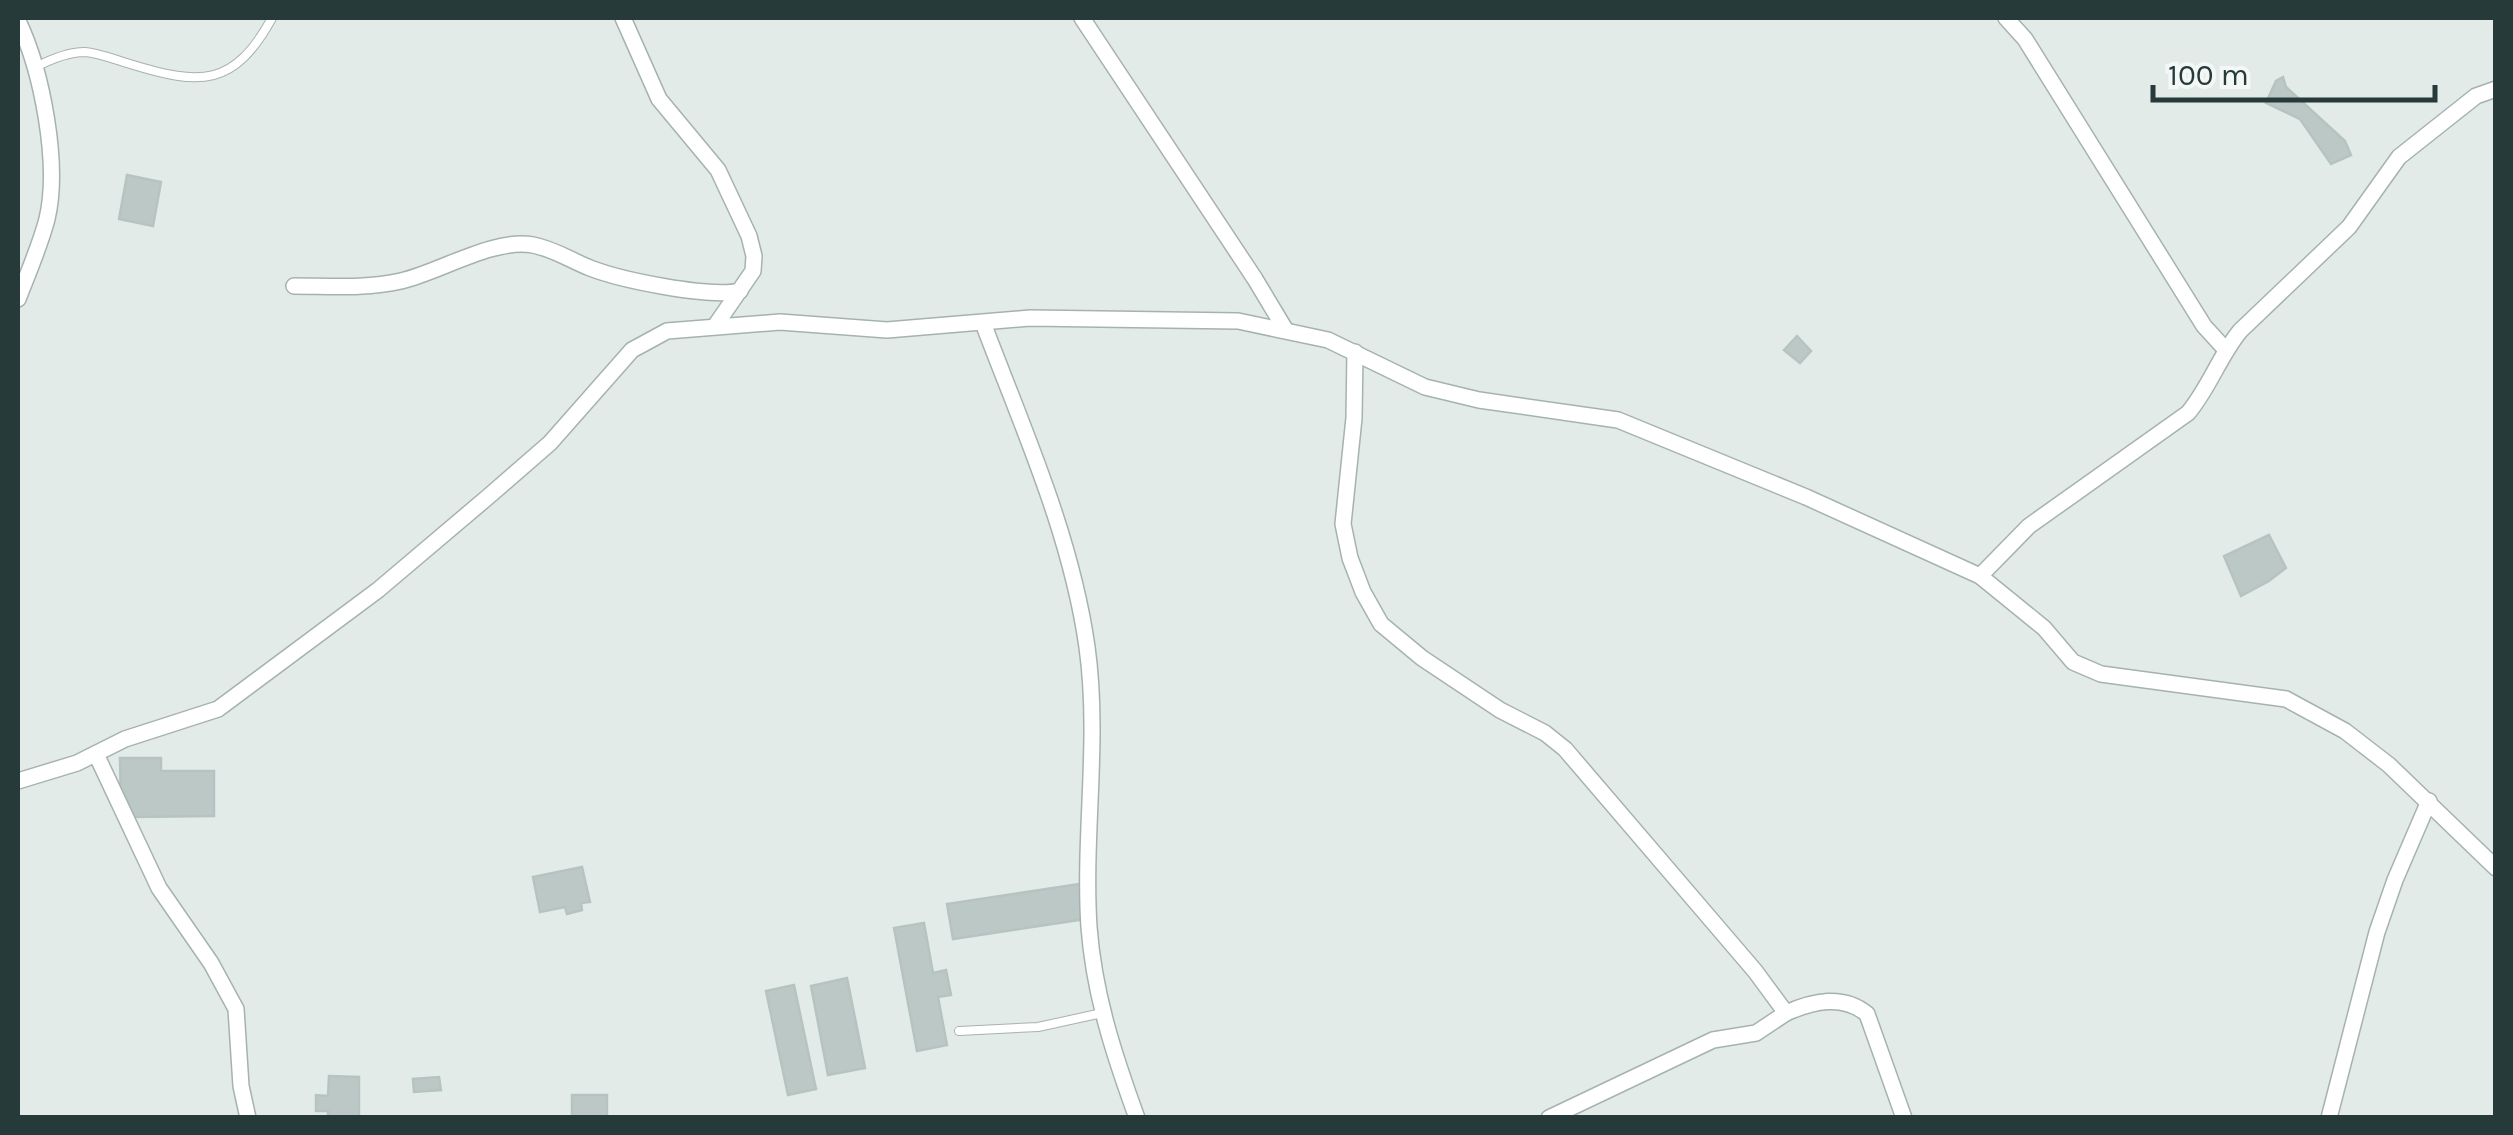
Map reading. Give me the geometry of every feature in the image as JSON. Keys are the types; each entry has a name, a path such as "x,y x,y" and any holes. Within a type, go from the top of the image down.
{"street":[{"path":"623,18 659,99 718,170 738,206 754,256 753,272 715,326"},
{"path":"1082,18 1285,328"},
{"path":"2006,18 2048,74 2077,127 2204,326 2225,349"},
{"path":"18,20 34,68 52,173 47,217 18,299"},
{"path":"1980,576 2029,526 2188,413 2200,399 2225,349 2349,227 2399,157 2476,96 2496,89"},
{"path":"294,286 400,282 482,253 528,244 554,250 623,279 715,293 740,291"},
{"path":"18,781 96,754 125,739 218,709 378,590 490,496 550,443 632,350 668,330 780,322 887,330 1030,318 1155,318 1238,321 1285,328 1328,340 1425,387 1480,400 1618,420 1806,496 1980,576 2044,628 2073,662 2101,674 2286,699 2345,732 2429,801 2496,868"},
{"path":"983,322 1053,506 1077,590 1085,635 1092,755 1089,928 1102,1013 1137,1118"},
{"path":"1355,352 1354,418 1343,524 1362,592 1381,624 1422,658 1500,710 1545,732 1565,749 1755,971 1786,1013"},
{"path":"96,754 159,888 211,963 236,1009 241,1086 248,1118"},
{"path":"2329,1118 2377,932 2394,880 2429,801"},
{"path":"1550,1118 1713,1040 1756,1033 1786,1013 1835,1000 1853,1003 1867,1014 1904,1118"}],"lane":[{"path":"34,68 54,58 85,52 188,79 228,72 250,54 272,18"},
{"path":"960,1031 1038,1028 1102,1013"}],"building":[{"path":"2283,77 2286,87 2345,141 2351,155 2331,164 2300,119 2266,103 2276,81"},
{"path":"127,175 161,182 153,226 119,219"},
{"path":"1797,336 1811,351 1800,363 1784,350"},
{"path":"2269,535 2286,568 2241,596 2224,556"},
{"path":"120,758 161,758 161,771 214,771 214,816 131,817 121,807"},
{"path":"582,867 590,902 581,903 582,910 567,914 565,907 540,912 533,877"},
{"path":"1080,884 1086,919 953,939 947,904"},
{"path":"924,923 933,973 946,970 951,995 938,997 947,1045 917,1051 894,928"},
{"path":"847,978 865,1068 828,1075 811,986"},
{"path":"794,985 816,1089 788,1095 766,991"},
{"path":"329,1076 359,1077 359,1118 328,1118 328,1111 316,1111 316,1095 328,1096"},
{"path":"439,1077 441,1090 414,1092 413,1079"},
{"path":"572,1095 607,1095 607,1118 572,1118"}]}
